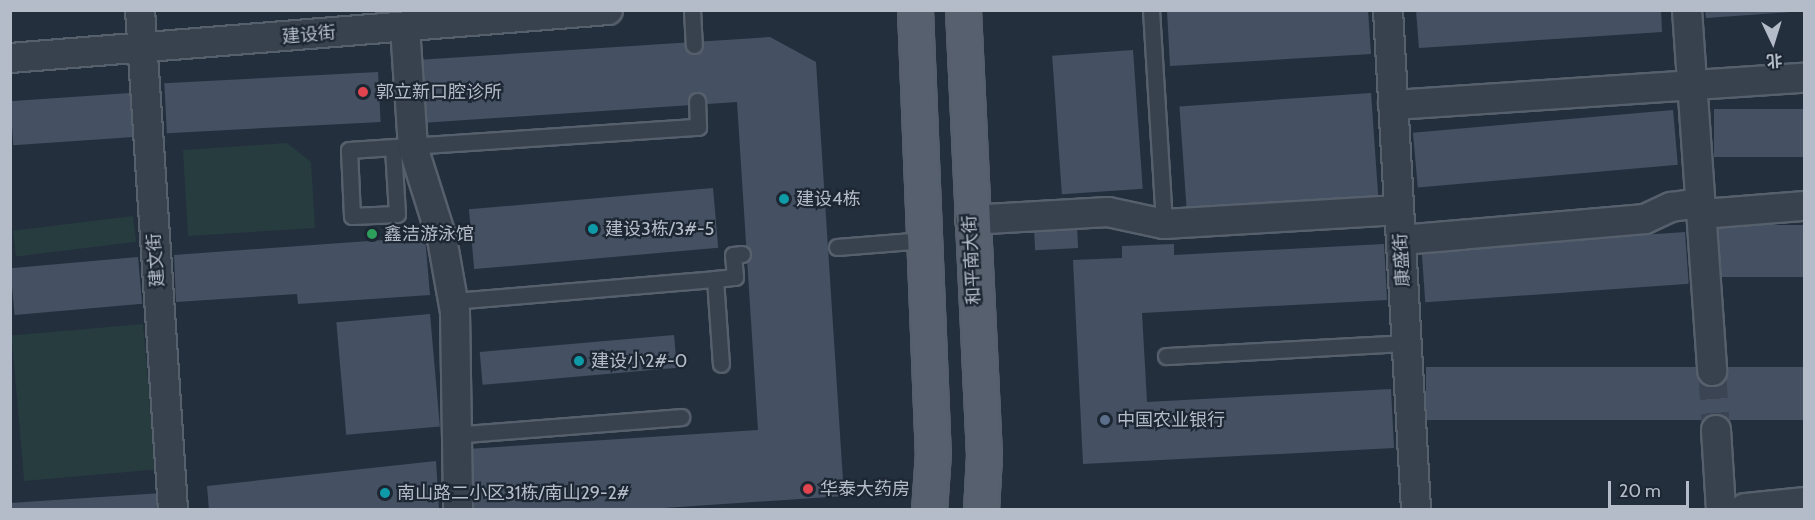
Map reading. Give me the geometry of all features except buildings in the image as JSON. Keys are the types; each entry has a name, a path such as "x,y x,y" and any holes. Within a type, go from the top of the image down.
{"main road":[{"path":"915,10 933,452 929,510"},
{"name":"和平南大街","path":"963,10 970,220 984,455 981,510"}],"street":[{"name":"建文街","path":"140,10 173,510"},
{"name":"建设街","path":"10,58 142,48 312,22 405,27 608,10"},
{"name":"康盛街","path":"1388,10 1416,510"},
{"path":"1687,10 1712,371"},
{"path":"405,27 403,148 442,239 453,301 453,435 458,510"},
{"path":"1393,105 1804,78"},
{"path":"1401,240 1645,219 1671,207 1701,209 1804,206"},
{"path":"970,220 1108,212 1164,224 1399,210"},
{"path":"1716,430 1721,510"},
{"path":"1745,510 1804,504"}],"lane":[{"path":"692,10 694,45"},
{"path":"1150,10 1164,224"},
{"path":"403,148 397,214 352,216 349,150 698,127 697,101"},
{"path":"837,247 925,240"},
{"path":"453,301 735,277 734,255 742,254"},
{"path":"715,279 721,364"},
{"path":"1166,356 1406,343"},
{"path":"453,435 681,417"}],"green space":[{"path":"287,143 311,162 315,228 188,236 183,150"},
{"path":"133,216 136,242 16,257 13,231"},
{"path":"143,324 156,469 24,481 12,336"}],"tunnel":[{"path":"1712,371 1716,430"}],"place":[{"name":"郭立新口腔诊所","path":"363,92"},
{"name":"建设4栋","path":"784,199"},
{"name":"建设3栋/3#-5","path":"593,229"},
{"name":"鑫洁游泳馆","path":"372,234"},
{"name":"建设小2#-0","path":"579,361"},
{"name":"中国农业银行","path":"1105,420"},
{"name":"华泰大药房","path":"808,489"},
{"name":"南山路二小区31栋/南山29-2#","path":"385,493"}]}
